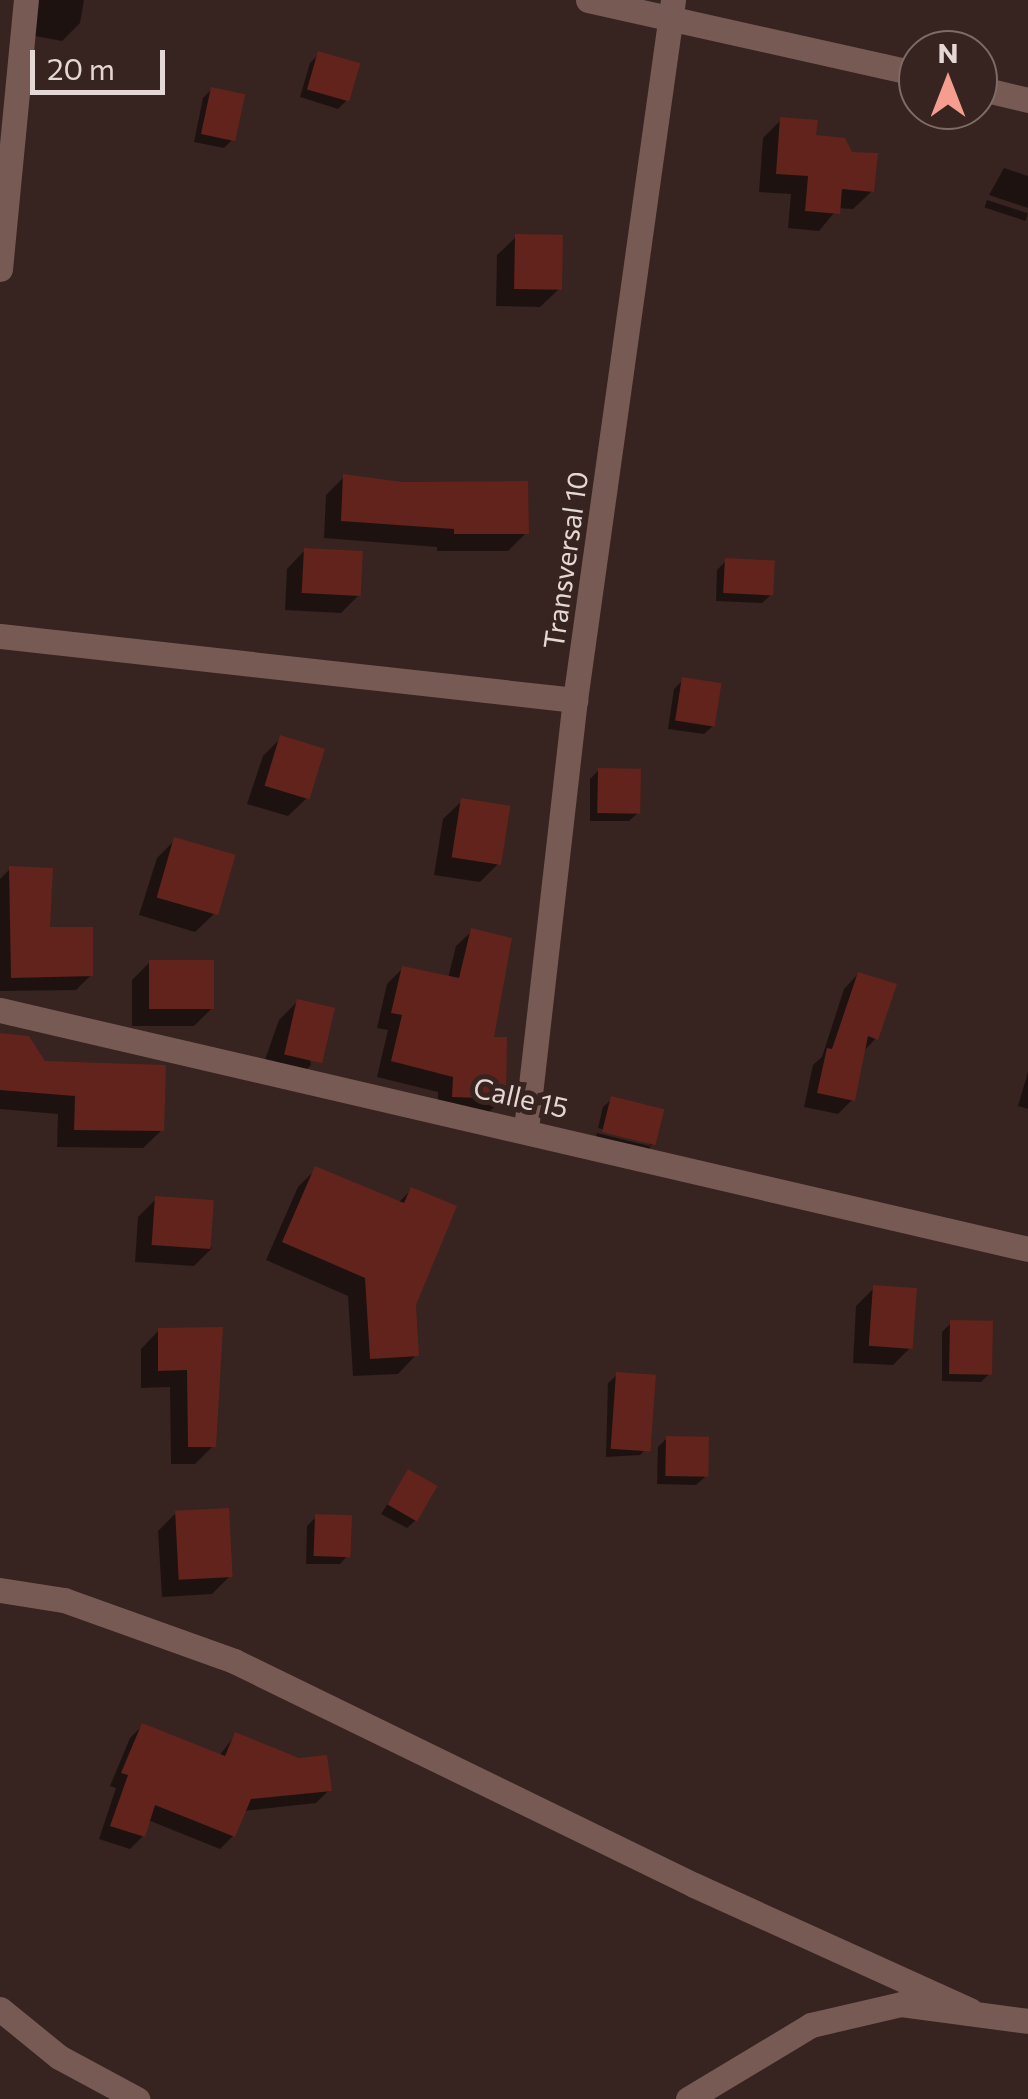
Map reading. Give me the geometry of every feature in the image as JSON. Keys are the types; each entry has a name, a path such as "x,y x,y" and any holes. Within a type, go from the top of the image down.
{"street":[{"path":"0,268 26,0"},
{"path":"588,0 672,8 898,69"},
{"name":"Transversal 10","path":"526,1129 575,700 672,8"},
{"path":"998,93 1028,100"},
{"path":"0,636 575,700"},
{"name":"Calle 15","path":"0,1010 526,1129 1028,1249"},
{"path":"0,1590 64,1600 234,1661 694,1885 973,2012"},
{"path":"688,2099 810,2025 900,2004 1028,2021"},
{"path":"0,2008 59,2057 137,2099"}],"building":[{"path":"318,51 360,63 349,102 307,89"},
{"path":"211,87 245,94 235,141 201,134"},
{"path":"780,117 818,120 816,135 845,138 852,152 878,153 874,192 842,189 840,214 805,211 808,176 776,174"},
{"path":"515,234 563,235 562,290 514,289"},
{"path":"343,474 402,482 528,481 529,534 454,534 454,529 341,521"},
{"path":"304,548 363,551 361,596 302,593"},
{"path":"725,558 775,561 773,596 723,593"},
{"path":"682,677 722,683 715,727 675,720"},
{"path":"280,735 325,749 309,799 265,786"},
{"path":"598,768 641,769 640,814 597,813"},
{"path":"461,798 510,806 501,865 452,857"},
{"path":"174,837 236,855 218,915 157,898"},
{"path":"9,866 53,868 50,927 93,927 93,976 11,978"},
{"path":"471,928 512,938 494,1037 507,1037 506,1099 452,1097 453,1077 391,1061 402,1015 391,1013 402,966 459,978"},
{"path":"149,960 214,960 214,1009 149,1009"},
{"path":"858,972 897,984 878,1040 868,1036 855,1101 817,1093 827,1048 832,1049"},
{"path":"297,999 335,1008 322,1063 284,1055"},
{"path":"0,1033 29,1036 45,1061 166,1065 164,1131 74,1130 75,1096 0,1090"},
{"path":"611,1096 664,1109 655,1145 602,1132"},
{"path":"315,1166 404,1203 411,1187 457,1206 416,1305 419,1356 370,1359 365,1278 282,1242"},
{"path":"155,1196 214,1200 210,1249 152,1245"},
{"path":"873,1285 917,1288 913,1349 869,1346"},
{"path":"950,1320 993,1321 992,1375 949,1374"},
{"path":"223,1327 216,1447 188,1447 187,1370 158,1371 158,1328"},
{"path":"616,1372 656,1375 651,1452 611,1449"},
{"path":"666,1436 709,1437 708,1477 665,1476"},
{"path":"408,1469 437,1486 417,1522 388,1505"},
{"path":"229,1508 233,1577 179,1580 175,1511"},
{"path":"315,1514 352,1515 351,1557 314,1556"},
{"path":"142,1723 225,1756 235,1732 299,1758 327,1755 332,1791 251,1799 235,1837 155,1805 145,1837 110,1826 128,1775 121,1773"}]}
